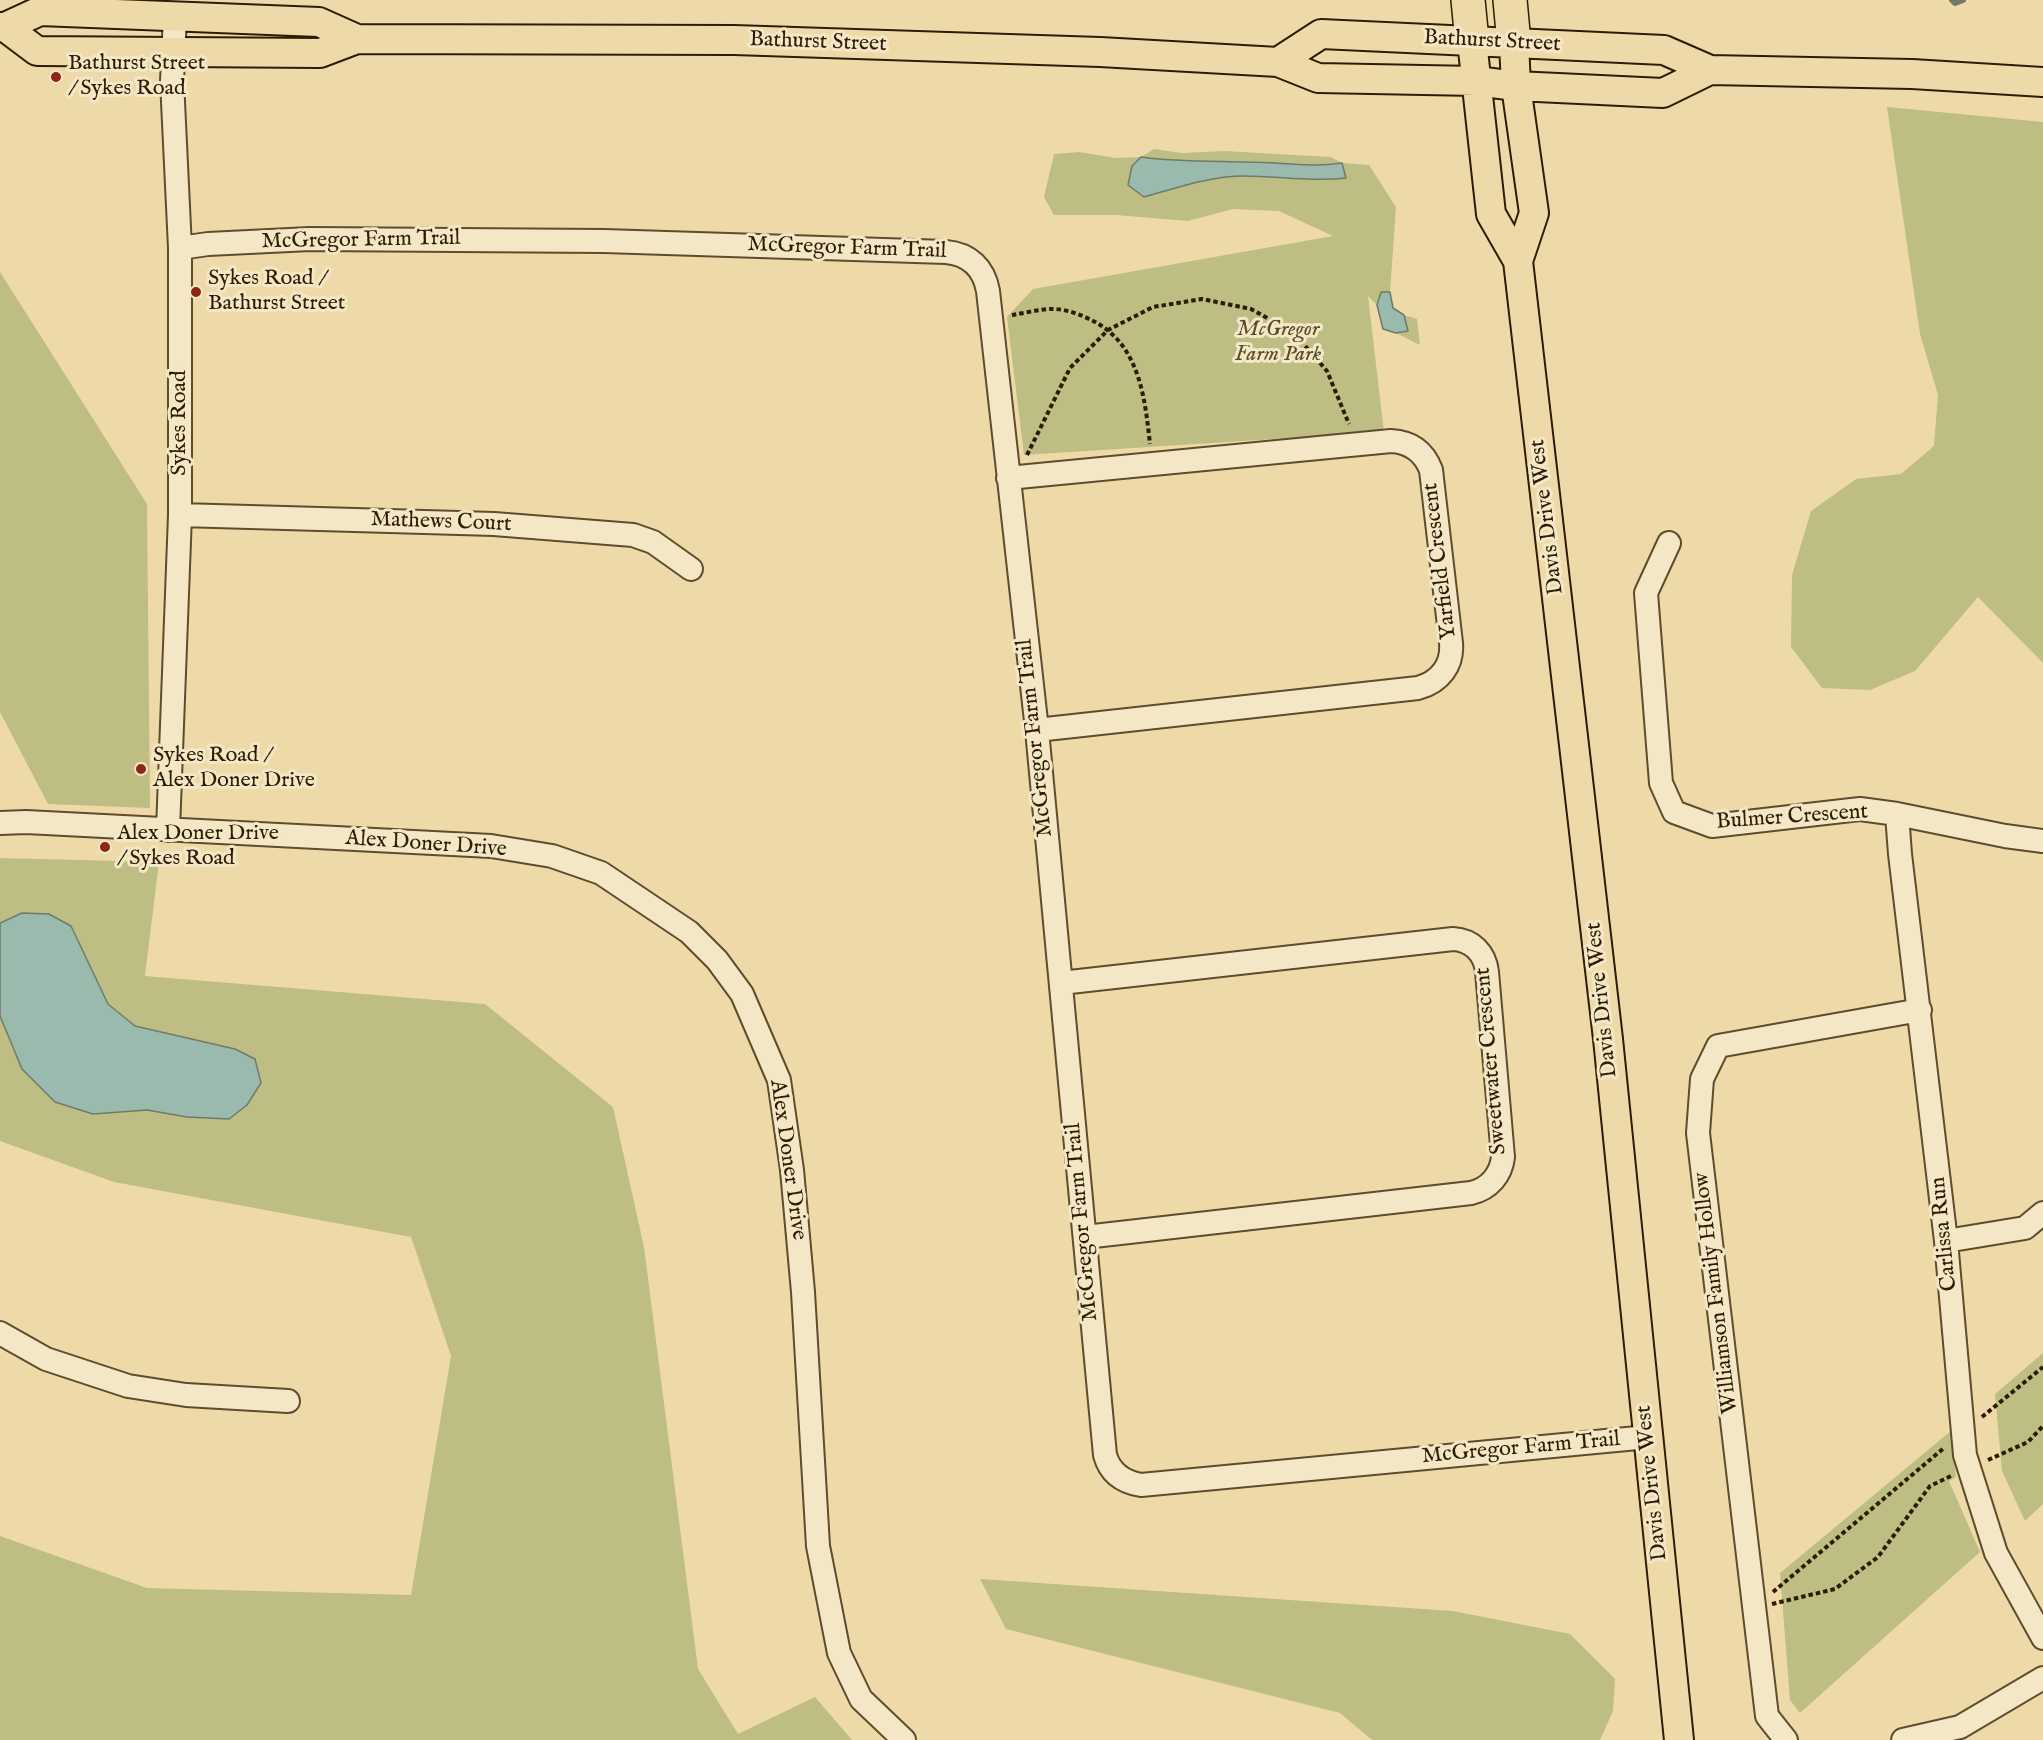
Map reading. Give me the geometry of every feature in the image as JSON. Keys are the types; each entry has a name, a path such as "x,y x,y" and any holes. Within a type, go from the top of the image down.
{"highway":[{"name":"Davis Drive West","path":"1468,0 1472,41"},
{"name":"Davis Drive West","path":"1510,0 1514,43"}],"main road":[{"name":"Bathurst Street","path":"2,27 40,11 319,22 357,39"},
{"name":"Bathurst Street","path":"2,27 37,51 320,53 357,39 734,40 1100,52 1278,62 1318,78 1476,81 1516,86 1663,93 1710,70"},
{"name":"Bathurst Street","path":"1278,62 1321,34 1664,50 1710,70 1912,74 2043,82"},
{"name":"Davis Drive West","path":"1472,41 1491,214 1518,261 1608,1039 1679,1740"},
{"name":"Davis Drive West","path":"1514,43 1516,86 1534,213 1518,261"}],"street":[{"name":"Sykes Road","path":"168,830 180,515 180,248 172,81 175,16"},
{"name":"McGregor Farm Trail","path":"180,248 208,244 322,239 604,241 956,253 974,263 981,271 987,286 1012,477 1105,1455 1114,1472 1131,1483 1141,1485 1648,1437"},
{"name":"Yarfield Crescent","path":"1012,477 1392,441 1404,443 1420,452 1429,466 1451,649 1449,661 1440,677 1418,688 1036,730"},
{"name":"Mathews Court","path":"180,515 494,524 633,535 653,543 691,569"},
{"name":"Bulmer Crescent","path":"1669,543 1646,593 1661,783 1674,812 1712,826 1860,809 2043,841"},
{"name":"Carlissa Run","path":"1897,814 1947,1241 1965,1455 1996,1553 2043,1638"},
{"name":"Alex Doner Drive","path":"0,823 26,822 491,846 552,856 610,878 689,932 717,960 741,994 780,1080 792,1170 803,1292 818,1546 839,1653 861,1699 904,1740"},
{"name":"Sweetwater Crescent","path":"1060,983 1453,939 1470,943 1479,951 1485,961 1487,972 1503,1156 1501,1168 1495,1178 1482,1190 1085,1237"},
{"name":"Williamson Family Hollow","path":"1786,1740 1767,1716 1698,1133 1702,1079 1718,1046 1920,1010"},
{"path":"1947,1241 2025,1228 2043,1213"},
{"path":"0,1333 46,1359 129,1386 186,1395 288,1401"},
{"path":"1903,1740 1960,1727 2043,1678"}],"path":[{"path":"1012,477 1070,368 1108,330 1153,307 1202,299 1251,309 1294,333 1327,371 1355,445"},
{"path":"1006,316 1054,309 1083,315 1108,330 1128,352 1140,379 1152,464"},
{"path":"1754,1608 2043,1367"},
{"path":"1754,1608 1835,1590 1878,1557 1930,1486 2028,1442 2043,1426"}],"green space":[{"path":"1887,107 2043,122 2043,663 1978,597 1915,671 1870,690 1822,688 1791,647 1792,575 1811,511 1856,479 1901,474 1934,446 1938,395 1920,334"},
{"name":"McGregor Farm Park","path":"1154,149 1182,153 1225,151 1331,157 1342,163 1369,165 1396,207 1390,292 1393,308 1417,319 1420,345 1383,329 1377,305 1368,296 1384,432 1024,455 1007,317 1033,289 1333,236 1279,211 1233,209 1188,221 1116,215 1054,215 1044,197 1054,154 1079,152 1116,158 1141,157"},
{"path":"0,272 147,504 150,808 48,804 0,712"},
{"path":"0,858 159,862 145,976 485,1004 613,1107 644,1247 698,1669 738,1734 815,1697 852,1740 0,1740 0,1536 147,1588 411,1595 451,1356 411,1237 114,1182 0,1141"},
{"path":"2043,1353 2043,1504 2025,1521 2002,1471 1995,1394"},
{"path":"1952,1430 1956,1477 1949,1481 1980,1552 1800,1713 1790,1700 1780,1573"},
{"path":"980,1579 1453,1611 1570,1634 1615,1679 1613,1711 1600,1740 1372,1740 1340,1713 1006,1629"}],"shaded area":[{"path":"1141,157 1181,161 1307,165 1342,163 1346,178 1257,176 1219,178 1144,197 1128,185 1132,166"},
{"path":"1381,292 1390,292 1393,308 1404,315 1408,331 1396,333 1383,329 1377,305"},
{"path":"22,913 49,914 71,926 108,1004 135,1026 235,1049 255,1059 261,1083 247,1105 229,1119 187,1117 147,1110 93,1114 55,1102 22,1069 0,1016 0,923"}],"waterway":[{"path":"1952,0 1955,3 1963,0"}],"place":[{"name":"Bathurst Street / Sykes Road","path":"56,77"},
{"name":"Sykes Road / Bathurst Street","path":"196,292"},
{"name":"Sykes Road / Alex Doner Drive","path":"141,769"},
{"name":"Alex Doner Drive / Sykes Road","path":"105,847"}]}
